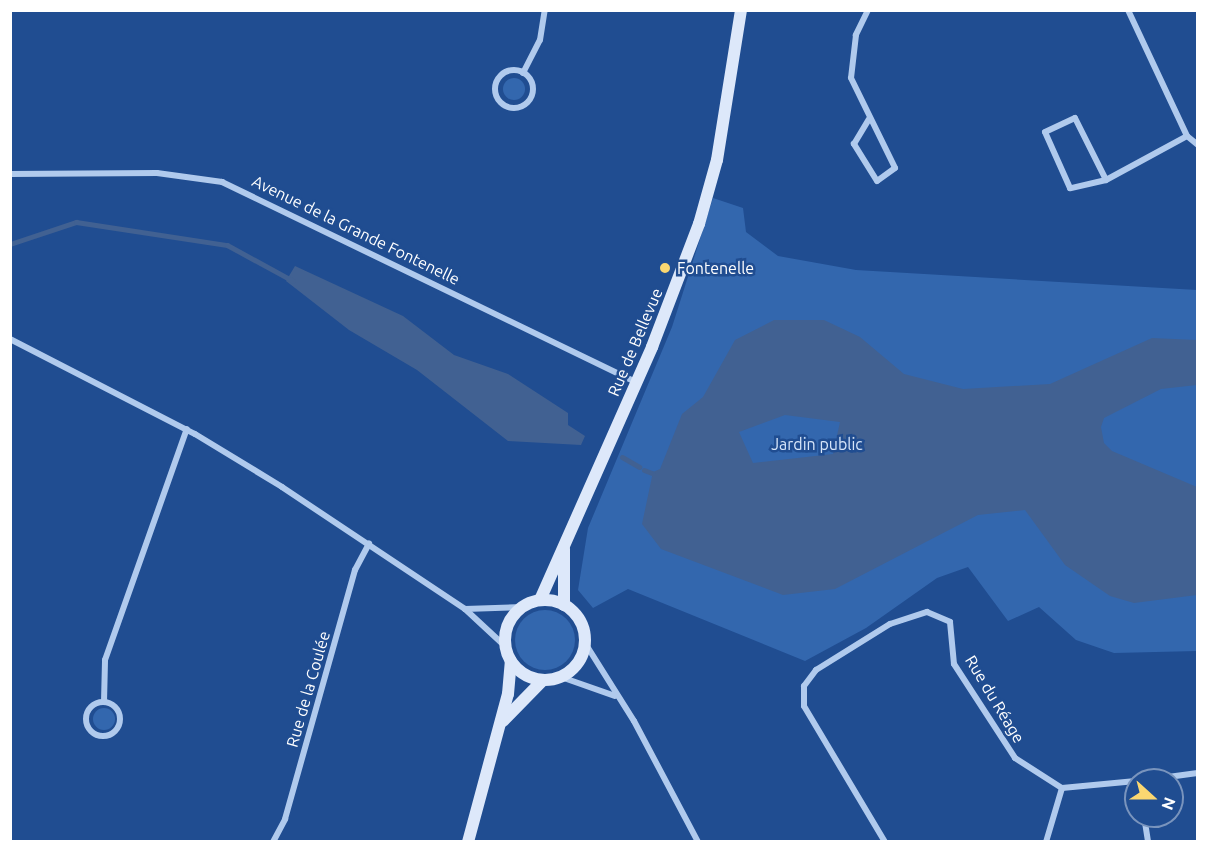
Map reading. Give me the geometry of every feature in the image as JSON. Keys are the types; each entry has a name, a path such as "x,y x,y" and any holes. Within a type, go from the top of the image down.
{"street":[{"path":"523,73 537,49 544,10"},
{"name":"Rue de Bellevue","path":"540,600 636,382 709,193 741,10"},
{"path":"868,10 856,35 850,78 868,119 895,168 877,182 854,144 868,119"},
{"path":"1128,10 1187,136 1197,145"},
{"path":"510,71 523,73 532,84 530,98 519,107 505,105 496,95 499,78 510,71"},
{"path":"1106,180 1075,118 1045,132 1070,189 1106,180 1187,136"},
{"name":"Avenue de la Grande Fontenelle","path":"10,174 157,173 222,182 636,382"},
{"path":"10,339 187,429 369,544 465,609 505,646 511,661 521,673 543,680 561,677 616,696"},
{"path":"104,702 105,660 187,429"},
{"name":"Rue de Bellevue","path":"564,605 566,539"},
{"name":"Rue de la Coulée","path":"273,842 285,819 355,570 369,544"},
{"path":"465,609 523,607 540,600 564,605 580,621 585,643 698,842"},
{"path":"505,646 508,624 523,607"},
{"name":"Rue du Réage","path":"885,842 804,706 804,686 816,670 890,624 927,612 950,622 954,664 1015,758 1062,788"},
{"path":"561,677 575,666 585,643"},
{"path":"468,842 499,727 511,661"},
{"path":"499,727 543,680"},
{"path":"104,702 116,707 121,719 116,732 103,736 91,731 86,719 91,706 104,702"},
{"path":"1046,842 1062,788 1124,782"}],"green space":[{"path":"514,78 522,81 525,89 522,97 514,100 506,97 503,89 506,81"},
{"name":"Jardin public","path":"713,198 743,208 746,232 778,256 856,270 1197,290 1197,651 1114,653 1076,640 1039,607 1008,621 968,567 937,578 866,628 805,661 628,589 593,608 578,590 588,528 672,327"},
{"path":"545,610 562,615 570,623 575,640 570,657 562,665 545,670 528,665 520,657 515,640 520,623 528,615"},
{"path":"104,708 112,711 115,719 112,727 104,730 96,727 93,719 96,711"}],"shaded area":[{"path":"295,266 403,316 454,355 508,374 568,413 568,425 585,436 581,445 508,441 417,370 349,330 286,281"},
{"path":"774,320 824,320 860,337 904,374 963,389 1050,384 1152,338 1197,340 1197,385 1161,389 1104,418 1101,427 1104,443 1112,451 1197,487 1197,595 1134,603 1110,596 1065,565 1025,510 978,515 835,589 783,595 661,549 642,524 653,472 660,469 682,414 703,397 735,340","holes":["785,415 840,422 833,454 753,463 739,432"]}],"waterway":[{"path":"10,244 76,222 227,245 293,281"},
{"path":"622,457 639,467"},
{"path":"644,470 652,473"}],"place":[{"name":"Fontenelle","path":"665,268"}]}
